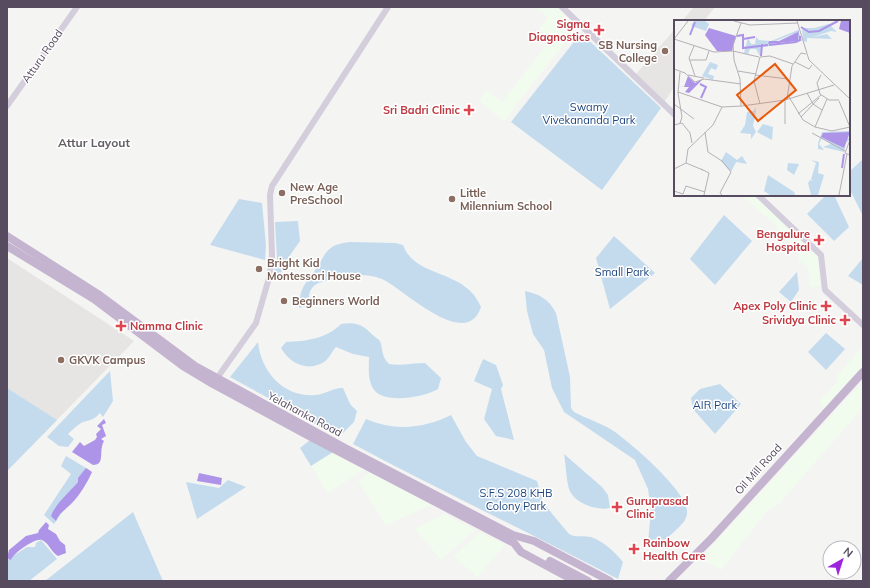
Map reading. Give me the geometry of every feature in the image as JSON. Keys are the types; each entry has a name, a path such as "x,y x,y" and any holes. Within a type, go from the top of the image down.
{"main road":[{"name":"Yelahanka Road","path":"7,236 98,294 215,381"},
{"name":"Yelahanka Road","path":"7,246 94,299 183,366 215,381 309,436 513,539 534,541 610,581"},
{"name":"Oil Mill Road","path":"669,581 711,539 863,372"},
{"name":"Yelahanka Road","path":"513,539 521,552 575,581"},
{"path":"513,539 588,581"},
{"path":"513,539 600,581"}],"street":[{"name":"Atturu Road","path":"7,106 77,7"},
{"path":"215,381 256,323 269,278 272,256 270,195 272,186 388,7"},
{"path":"562,7 674,114"},
{"path":"759,196 821,255 825,290 863,325"}],"shaded area":[{"path":"537,7 556,7 577,27 504,121 479,101 486,90 502,102 551,39 539,29 548,18"},
{"name":"SB Nursing College","path":"694,7 715,7 705,20 683,20"},
{"name":"SB Nursing College","path":"674,30 674,87 665,101 636,74"},
{"path":"742,196 756,196 818,255 820,286 810,287 808,267 798,259 800,256 792,249 794,246 775,230 777,226"},
{"name":"GKVK Campus","path":"7,258 134,341 7,471"},
{"path":"863,346 863,365 825,409 819,402 838,380 836,377"},
{"path":"863,381 863,407 779,504 768,510 721,570 700,559"},
{"path":"104,419 106,423 102,425 106,436 101,439 104,441 101,459 99,463 93,465 72,452 80,442 84,446 95,440 97,437 96,434 101,429 97,426"},
{"path":"333,452 366,468 328,493 311,466"},
{"path":"86,468 92,472 86,485 56,521 51,516 53,512 78,482 78,478"},
{"path":"371,472 431,505 386,525 358,481"},
{"path":"199,473 222,478 221,485 197,481"},
{"path":"445,514 475,530 441,560 415,529"},
{"path":"46,522 49,525 48,529 56,534 60,541 65,545 66,553 58,556 44,541 39,540 25,546 11,560 7,558 9,550 26,536 38,533"},
{"path":"480,532 505,545 477,578 454,556"}],"green space":[{"name":"Swamy Vivekananda Park","path":"581,33 661,108 602,190 511,122"},
{"path":"863,159 863,216 850,190 850,171"},
{"path":"825,196 834,196 849,227 834,241 807,214"},
{"path":"239,199 262,203 266,245 265,260 210,245"},
{"path":"724,215 752,241 715,285 690,259"},
{"path":"298,221 300,241 288,258 278,279 273,275 277,258 275,222"},
{"name":"Small Park","path":"614,236 655,273 610,309 596,258"},
{"path":"350,242 395,243 403,245 409,256 418,264 464,286 474,295 481,307 473,319 462,323 449,321 434,314 382,279 355,275 318,283 310,291 309,305 299,308 300,296 303,288 327,251 336,245"},
{"path":"863,258 863,285 848,276"},
{"path":"797,272 799,290 791,302 779,292"},
{"path":"525,291 543,298 550,304 556,313 570,377 571,408 574,412 606,427 623,438 657,468 684,501 687,516 684,521 667,538 655,547 651,548 648,543 651,510 648,489 635,460 564,412 552,388 544,350 533,334 527,311"},
{"path":"352,323 360,325 379,340 384,357 389,364 398,365 425,363 441,378 438,389 424,395 406,398 380,395 372,387 369,375 369,357 353,354 336,347 324,362 318,365 306,366 294,362 281,348 286,342 309,340 323,336 341,324"},
{"path":"826,333 845,349 826,370 808,352"},
{"path":"258,342 260,353 269,373 284,387 304,395 316,395 343,388 350,404 357,411 354,422 343,433 328,431 230,377"},
{"path":"483,359 496,365 503,385 501,389 514,440 496,436 484,419 492,389 474,381"},
{"path":"110,371 113,401 103,417 100,413 93,419 81,423 74,428 68,434 74,439 68,447 59,446 47,437"},
{"name":"AIR Park","path":"720,384 741,404 715,434 693,409 691,398 700,389"},
{"path":"7,388 57,420 7,471"},
{"name":"S.F.S 208 KHB Colony Park","path":"451,415 466,442 477,456 537,481 544,504 569,534 574,536 591,537 604,544 616,554 623,562 618,579 353,444 366,419 387,425 408,427 430,423"},
{"path":"310,440 333,452 311,466 300,448"},
{"path":"564,454 602,487 608,495 610,508 604,509 586,505 580,502 572,494 568,485"},
{"path":"66,456 91,471 54,524 44,515 71,474 61,466"},
{"path":"228,480 246,487 197,519 186,482 219,488"},
{"path":"133,512 163,581 45,581"},
{"path":"41,540 57,559 29,581 7,581 7,560 27,547 35,547 36,543"}],"place":[{"name":"Sigma Diagnostics","path":"599,30"},
{"name":"SB Nursing College","path":"665,51"},
{"name":"Sri Badri Clinic","path":"469,110"},
{"name":"New Age PreSchool","path":"282,193"},
{"name":"Little Milennium School","path":"452,199"},
{"name":"Bengalure Hospital","path":"819,240"},
{"name":"Bright Kid Montessori House","path":"259,269"},
{"name":"Beginners World","path":"284,301"},
{"name":"Apex Poly Clinic","path":"826,306"},
{"name":"Srividya Clinic","path":"845,320"},
{"name":"Namma Clinic","path":"121,326"},
{"name":"GKVK Campus","path":"61,360"},
{"name":"Guruprasad Clinic","path":"617,507"},
{"name":"Rainbow Health Care","path":"634,549"}],"district":[{"name":"Attur Layout","path":"94,142"}]}
